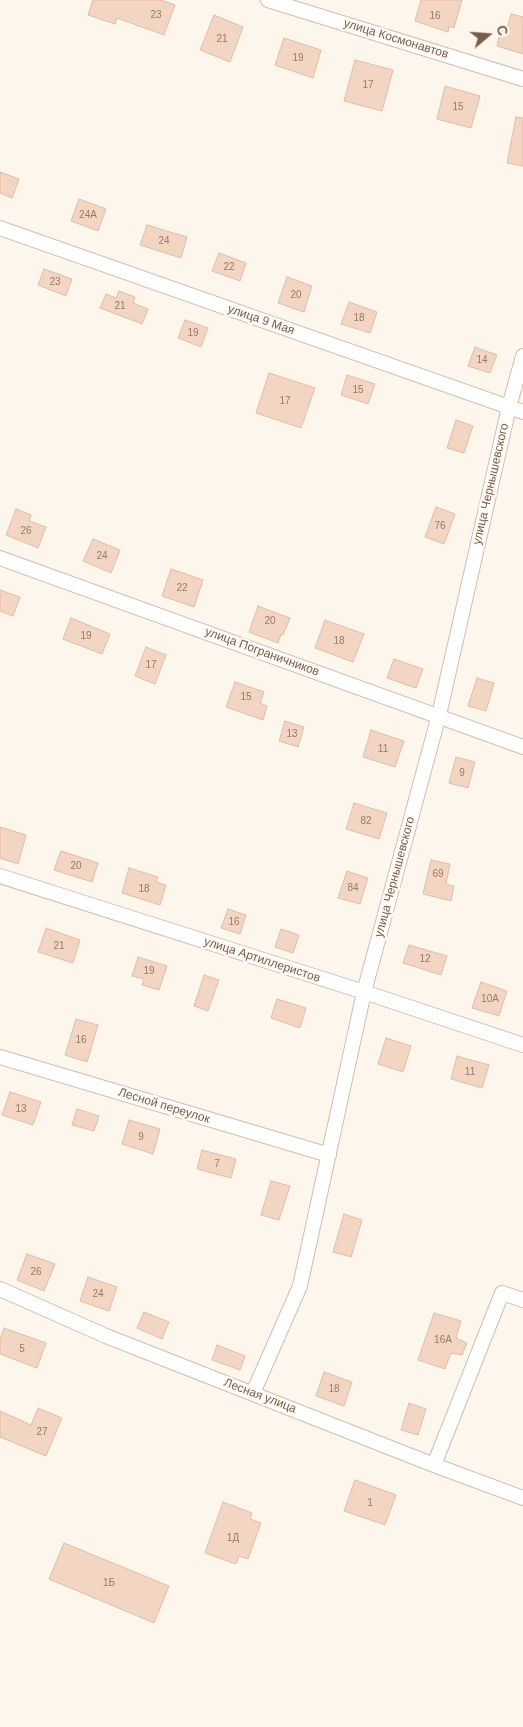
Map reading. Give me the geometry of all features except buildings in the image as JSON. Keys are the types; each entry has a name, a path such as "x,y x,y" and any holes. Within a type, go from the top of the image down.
{"street":[{"name":"улица Космонавтов","path":"268,0 523,79"},
{"name":"улица 9 Мая","path":"0,228 523,412"},
{"name":"улица Чернышевского","path":"253,1393 300,1286 364,992 438,715 509,407 523,356"},
{"name":"улица Пограничников","path":"0,558 523,747"},
{"name":"улица Артиллеристов","path":"0,876 364,992 523,1045"},
{"name":"Лесной переулок","path":"0,1057 329,1155"},
{"name":"Лесная улица","path":"0,1289 106,1336 523,1498"},
{"path":"434,1465 502,1293 523,1300"}]}
